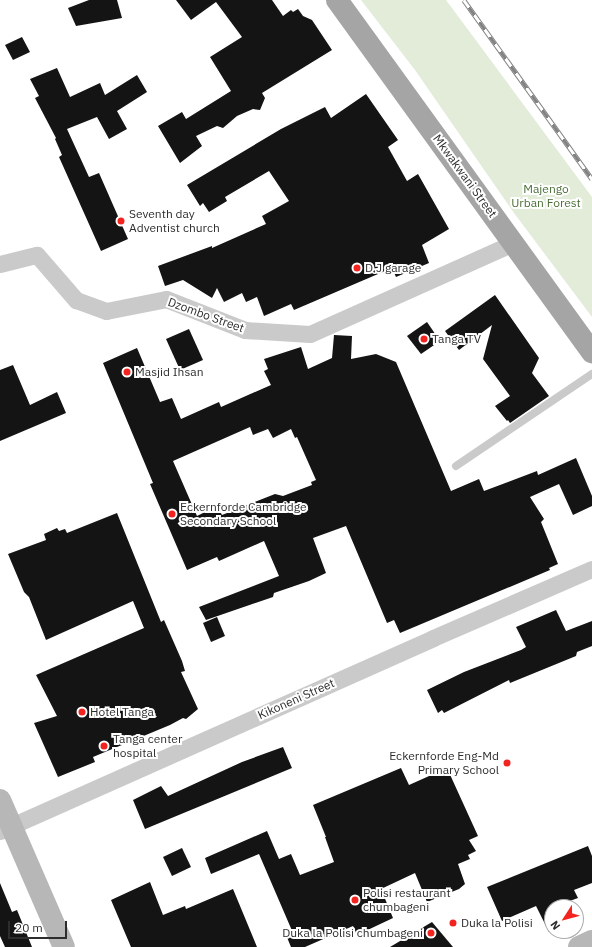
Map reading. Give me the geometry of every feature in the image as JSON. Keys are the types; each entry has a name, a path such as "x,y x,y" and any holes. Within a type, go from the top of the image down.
{"main road":[{"name":"Mkwakwani Street","path":"337,0 592,352"},
{"path":"0,800 6,829 64,947"},
{"path":"578,947 592,941"}],"street":[{"name":"Dzombo Street","path":"0,264 38,255 76,300 106,311 166,299 245,330 310,334 513,243"},
{"name":"Kikoneni Street","path":"6,829 433,638 592,569"}],"lane":[{"path":"456,466 592,374"}],"green space":[{"name":"Majengo Urban Forest","path":"361,0 446,0 592,197 592,317 514,213 415,70"}],"building":[{"path":"89,0 117,0 122,18 76,26 68,8"},
{"path":"176,0 272,0 283,16 291,10 293,12 298,9 303,16 312,20 332,50 262,93 265,98 260,110 253,109 237,116 223,128 217,126 196,136 202,146 180,163 158,126 182,112 186,119 231,91 210,57 242,37 216,2 191,20"},
{"path":"22,37 30,52 13,60 5,45"},
{"path":"57,68 70,97 100,83 105,95 137,75 147,92 117,111 127,129 109,139 97,117 67,129 89,177 99,173 128,239 101,251 59,157 62,155 55,139 56,138 35,98 39,96 30,79"},
{"path":"366,94 398,140 388,147 407,181 418,174 449,229 422,245 429,263 396,277 392,268 294,310 291,304 264,316 257,297 246,302 242,293 224,302 217,288 212,298 183,280 165,286 158,266 212,246 212,248 266,224 262,216 289,201 269,171 225,197 227,201 209,212 203,203 200,206 187,185 281,129 325,107 331,118"},
{"path":"495,295 539,358 532,373 549,396 510,423 495,406 510,396 483,359 492,325 459,350 445,331"},
{"name":"Tanga TV","path":"427,322 440,341 421,354 407,336"},
{"path":"189,329 203,360 180,370 166,339"},
{"path":"334,335 352,336 351,359 376,354 396,362 451,491 479,479 484,491 537,471 538,475 576,458 592,496 592,506 573,515 559,484 530,497 544,519 541,522 558,564 549,568 550,570 400,633 394,620 387,623 346,526 313,538 326,573 309,581 274,593 273,597 206,620 199,607 279,576 264,541 219,561 217,557 187,570 150,484 153,483 103,363 137,348 160,402 172,398 181,419 219,402 221,407 271,385 264,371 268,369 264,359 301,347 308,369 332,358","holes":["250,427 253,435 268,429 273,438 291,429 295,438 297,437 316,480 311,482 312,485 283,496 275,494 222,515 217,506 197,516 173,461"]},
{"path":"13,365 30,405 57,392 66,413 0,441 0,370"},
{"path":"117,513 161,622 164,620 182,661 185,671 181,672 198,709 186,719 183,718 170,725 93,757 95,762 58,777 34,723 57,716 36,675 144,628 133,601 46,640 29,597 24,592 8,554 46,540 44,534 57,528 59,531 65,529 67,533"},
{"path":"556,610 566,631 592,621 592,646 577,652 576,656 510,683 509,680 444,713 442,710 438,713 427,690 464,672 526,647 516,627"},
{"path":"217,617 225,636 211,642 203,623"},
{"path":"283,747 292,768 145,829 133,800 161,786 168,796 242,762"},
{"path":"401,768 409,785 447,768 478,836 469,840 476,851 468,855 470,859 458,864 465,884 459,889 427,902 415,873 381,889 393,918 357,935 353,926 305,947 291,947 286,935 293,933 259,854 211,874 205,858 267,831 279,859 291,854 300,875 334,862 313,805"},
{"path":"588,846 592,856 592,883 574,890 578,898 575,899 544,899 544,922 536,906 502,921 487,887"},
{"path":"182,848 191,867 172,876 163,857"},
{"path":"150,882 163,915 185,906 186,909 233,889 257,947 131,947 111,900"},
{"path":"0,883 12,912 17,910 32,947 5,947 0,936"},
{"path":"432,922 453,947 390,947"}],"railway":[{"path":"464,0 592,179"}],"place":[{"name":"Seventh day Adventist church","path":"121,221"},
{"name":"D.J garage","path":"357,268"},
{"name":"Tanga TV","path":"424,339"},
{"name":"Masjid Ihsan","path":"127,372"},
{"name":"Eckernforde Cambridge Secondary School","path":"172,514"},
{"name":"Hotel Tanga","path":"82,712"},
{"name":"Tanga center hospital","path":"104,746"},
{"name":"Eckernforde Eng-Md Primary School","path":"507,763"},
{"name":"Polisi restaurant chumbageni","path":"355,900"},
{"name":"Duka la Polisi","path":"453,923"},
{"name":"Duka la Polisi chumbageni","path":"431,933"}]}
